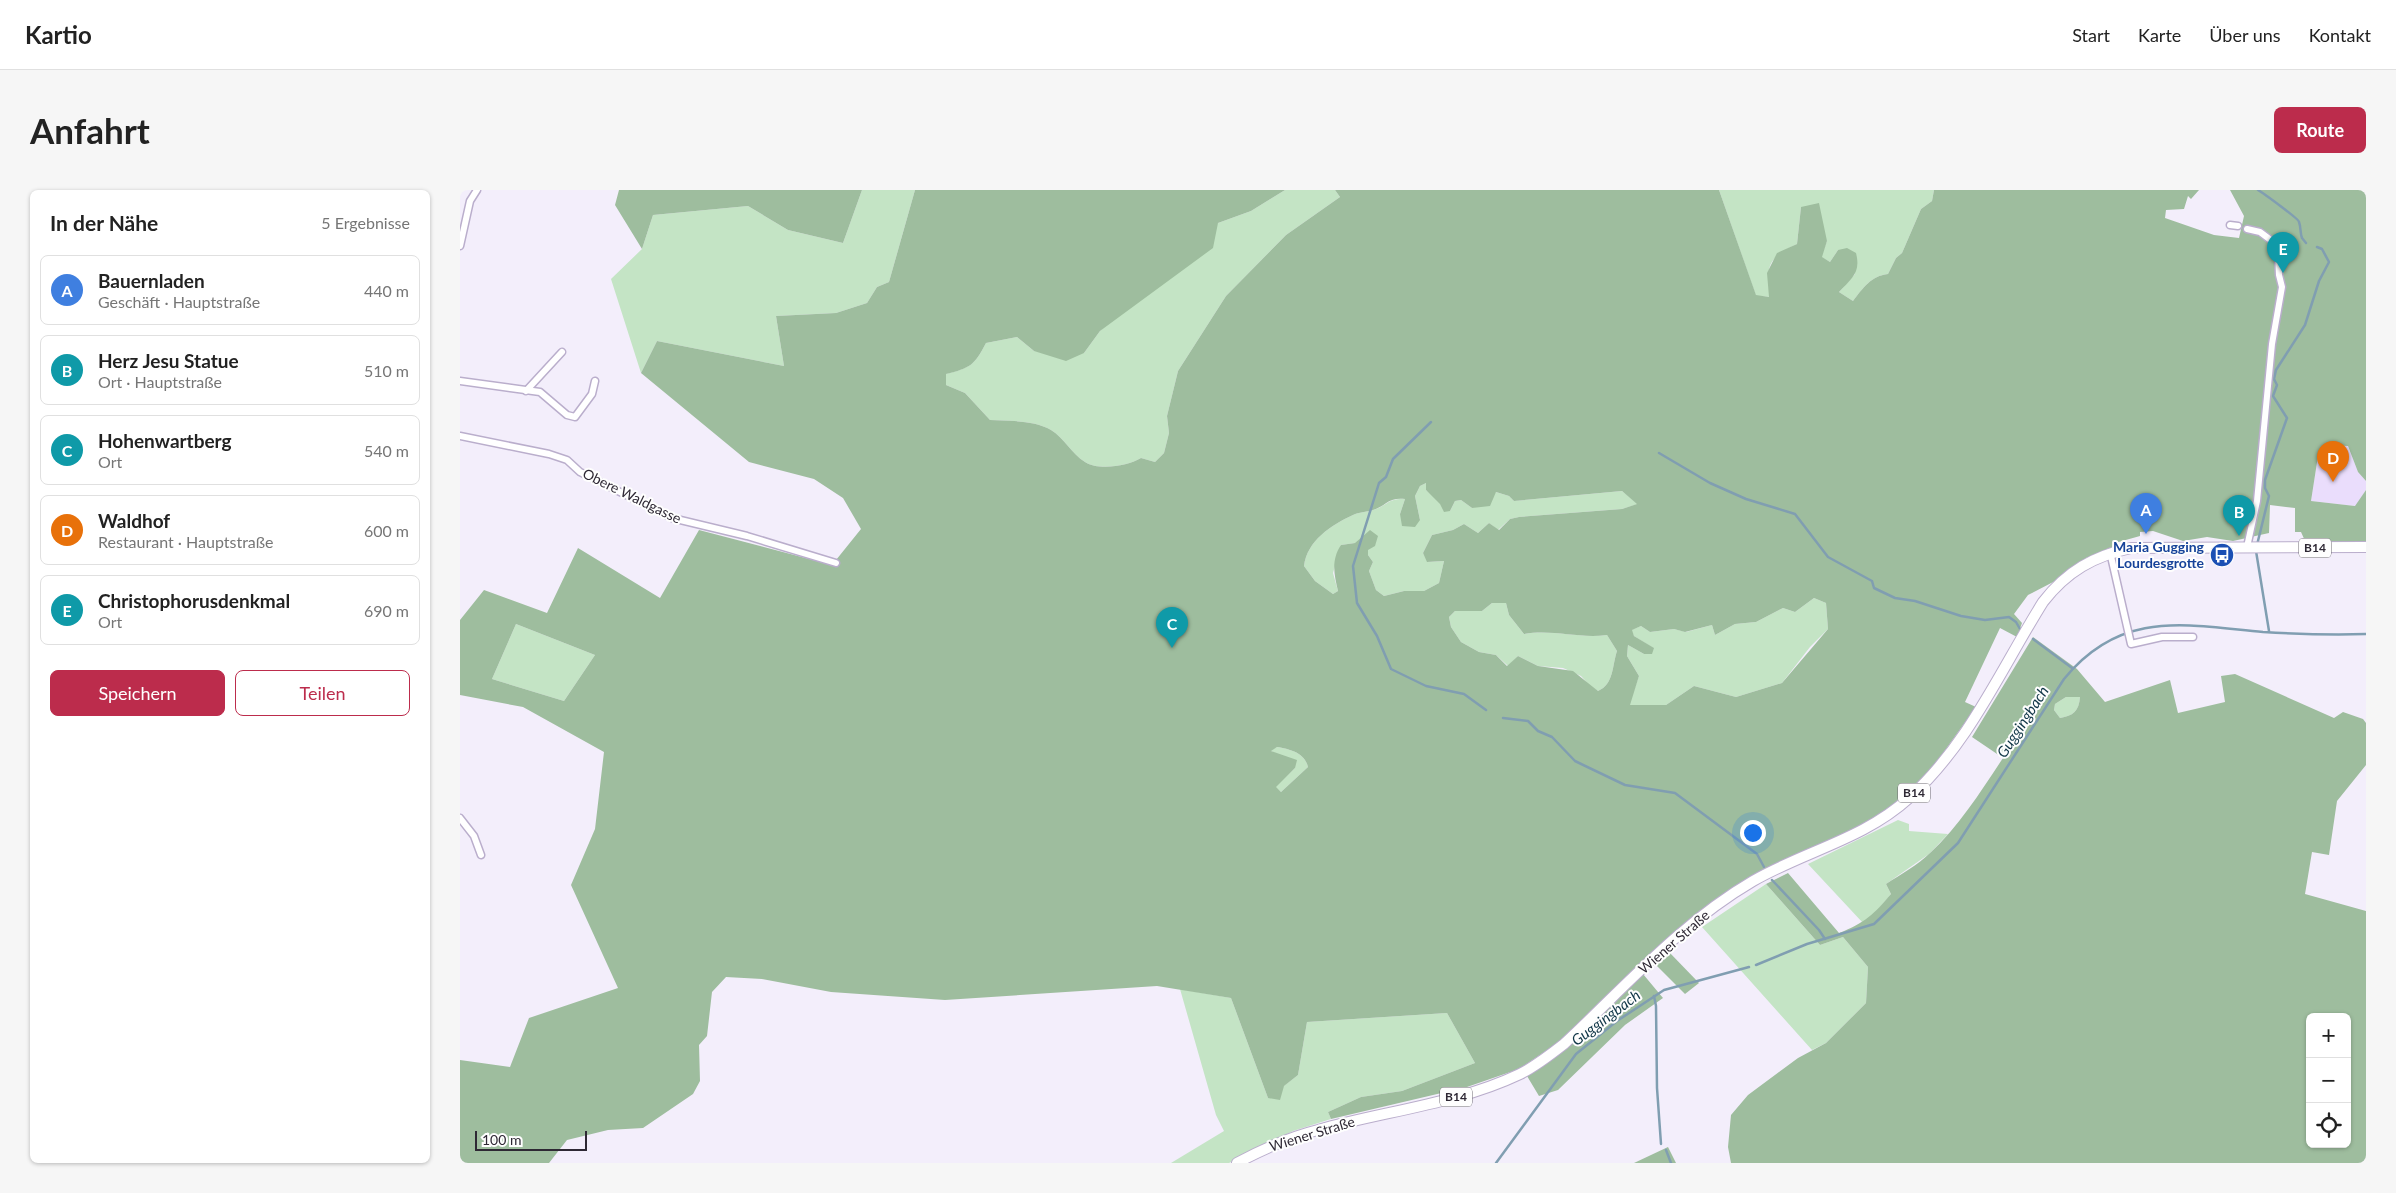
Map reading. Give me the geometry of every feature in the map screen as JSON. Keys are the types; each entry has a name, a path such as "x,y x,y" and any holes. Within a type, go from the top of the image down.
{"main road":[{"name":"B14","path":"2110,552 2131,548 2366,547"},
{"name":"Wiener Straße","path":"1237,1163 1266,1148 1317,1130 1477,1091 1522,1073 1544,1060 1564,1044 1684,932 1732,895 1784,865 1870,827 1911,796 1945,760 1981,709 2036,614 2054,587 2080,566 2110,552"}],"street":[{"path":"460,246 470,201 477,190"},
{"path":"2230,225 2238,226"},
{"path":"2247,229 2260,232 2272,241 2278,253 2279,275 2282,287 2272,344 2257,502 2250,547"},
{"path":"526,391 562,352"},
{"path":"460,381 540,392 567,414 575,417 592,394 596,381"},
{"name":"Obere Waldgasse","path":"460,436 549,454 567,460 580,472 672,518 747,536 836,563"},
{"path":"2110,552 2131,644 2162,636 2193,637"},
{"path":"460,818 474,836 481,855"}],"shaded area":[{"path":"2328,445 2348,446 2358,472 2366,481 2366,490 2356,506 2311,501 2318,456"}],"green space":[{"path":"619,190 862,190 843,243 788,230 748,206 653,215 642,249 615,205"},
{"path":"862,190 915,190 889,282 877,287 867,303 836,313 776,316 784,366 657,341 641,373 611,279 642,249 653,215 748,206 788,230 843,243"},
{"path":"915,190 1285,190 1251,211 1218,223 1213,248 1100,331 1084,353 1066,361 1034,351 1017,337 986,343 978,357 970,365 961,370 946,374 946,385 965,393 990,420 1022,422 1045,427 1056,433 1085,462 1105,467 1129,463 1141,458 1155,462 1164,453 1169,433 1167,416 1178,371 1226,296 1286,235 1340,197 1335,190 1719,190 1756,295 1769,297 1767,273 1777,253 1797,244 1801,207 1819,203 1827,241 1822,257 1830,262 1838,250 1847,248 1856,253 1857,266 1854,275 1839,292 1853,301 1872,280 1888,274 1896,258 1902,253 1921,209 1932,201 1934,190 2199,190 2191,199 2188,196 2184,209 2166,210 2165,218 2214,235 2239,238 2244,216 2230,190 2366,190 2366,481 2358,472 2348,446 2329,445 2330,453 2318,456 2311,501 2355,506 2366,490 2366,542 2306,543 2301,532 2295,532 2295,508 2270,505 2269,533 2233,541 2207,537 2183,541 2153,531 2140,532 2140,536 2115,543 2113,547 2086,558 2057,580 2028,595 2014,614 2022,623 2017,637 2000,628 1965,702 1976,707 1931,770 1903,799 1869,823 1746,881 1565,1038 1519,1069 1467,1087 1331,1119 1328,1112 1361,1097 1402,1091 1475,1063 1447,1013 1307,1022 1298,1075 1284,1086 1280,1100 1268,1098 1231,998 1157,986 945,1000 831,992 762,979 726,977 712,992 707,1036 699,1045 700,1081 693,1094 643,1128 608,1130 567,1140 549,1163 460,1163 460,1060 510,1067 529,1018 618,988 571,885 595,829 604,752 523,707 460,695 460,620 484,590 547,613 578,548 660,598 699,530 832,565 861,529 843,498 814,479 749,462 641,373 657,341 784,366 776,316 836,313 867,303 877,287 889,282","holes":["1426,483 1426,490 1440,504 1444,512 1450,511 1455,501 1461,500 1472,508 1490,506 1496,492 1509,496 1514,501 1622,491 1637,504 1622,509 1519,517 1510,519 1499,530 1489,523 1478,533 1464,524 1453,530 1432,535 1423,553 1427,562 1444,561 1439,583 1424,591 1404,591 1384,596 1376,590 1369,571 1373,562 1368,555 1368,550 1375,546 1378,536 1370,530 1355,543 1341,545 1334,567 1338,591 1333,594 1315,581 1304,566 1310,549 1321,535 1353,515 1373,510 1395,499 1405,499 1400,514 1402,526 1415,527 1420,520 1415,496 1420,486","1814,598 1826,603 1828,629 1782,683 1736,697 1694,686 1666,705 1630,705 1639,676 1627,656 1628,645 1644,654 1652,654 1654,648 1634,636 1632,630 1641,626 1650,632 1674,629 1685,632 1712,625 1715,635 1735,624 1756,622 1783,608 1795,612","1492,603 1506,603 1509,615 1524,634 1607,635 1617,651 1610,679 1598,691 1573,671 1538,666 1518,656 1507,666 1496,655 1479,652 1461,642 1451,627 1449,617 1455,611 1482,611","516,624 595,655 564,701 492,679","1277,747 1292,751 1304,758 1308,767 1281,792 1276,787 1295,768 1297,760 1271,751"]},
{"path":"1285,190 1335,190 1340,197 1286,235 1226,296 1178,371 1167,416 1169,433 1164,453 1155,462 1141,458 1129,463 1113,466 1091,465 1080,459 1051,430 1037,424 990,420 965,393 946,385 945,374 970,365 978,357 986,343 1017,337 1034,351 1084,353 1100,331 1218,223 1251,211"},
{"path":"1719,190 1934,190 1932,201 1921,209 1902,253 1896,258 1888,274 1872,280 1853,301 1839,292 1855,274 1838,250 1830,262 1821,257 1827,241 1801,207 1797,244 1780,254 1771,264 1768,278 1770,297 1756,296"},
{"path":"1426,483 1426,490 1450,511 1455,501 1461,500 1472,508 1496,492 1509,496 1514,501 1622,491 1638,504 1622,509 1519,517 1510,519 1498,530 1489,523 1478,533 1464,524 1453,530 1432,535 1423,553 1428,562 1444,561 1439,583 1424,591 1404,591 1384,596 1376,590 1369,571 1373,562 1368,555 1368,549 1355,543 1341,545 1333,573 1338,591 1333,594 1315,581 1304,566 1310,549 1321,535 1353,515 1373,510 1399,499 1405,499 1400,514 1420,520 1415,496 1420,486"},
{"path":"1814,598 1826,603 1828,629 1810,647 1782,683 1736,697 1694,686 1666,705 1629,705 1639,676 1627,656 1628,645 1644,654 1653,648 1634,636 1631,630 1641,626 1650,632 1674,629 1686,632 1712,625 1715,635 1735,624 1756,622 1783,608 1795,612"},
{"path":"1492,603 1506,603 1509,615 1524,634 1607,635 1617,651 1612,674 1607,684 1598,691 1591,687 1581,676 1563,668 1538,666 1518,656 1508,666 1496,655 1479,652 1461,642 1451,627 1449,617 1455,611 1482,611"},
{"path":"516,624 595,655 564,701 492,679"},
{"path":"2033,637 2077,669 2105,702 2170,680 2178,713 2225,702 2221,676 2235,674 2334,718 2343,712 2363,719 2366,723 2366,765 2337,801 2329,855 2312,852 2305,894 2366,911 2366,1163 1731,1163 1728,1147 1731,1115 1748,1095 1798,1058 1826,1043 1866,1003 1868,967 1843,937 1820,945 1766,884 1788,873 1839,933 1862,922 1891,894 1886,884 1925,857 1951,831 1970,807 2003,758 1972,737","holes":["2066,697 2080,697 2077,709 2072,714 2060,718 2054,710 2055,704"]},
{"path":"2066,697 2080,697 2078,706 2072,714 2060,718 2054,710 2055,704"},
{"path":"1277,747 1300,755 1304,758 1308,767 1281,792 1275,787 1295,768 1270,750"},
{"path":"1898,820 1909,824 1909,831 1948,834 1929,854 1886,884 1891,894 1872,917 1863,923 1808,864"},
{"path":"1766,884 1820,945 1843,937 1868,967 1866,1003 1826,1043 1812,1050 1702,927"},
{"path":"1668,951 1699,983 1685,994 1656,965"},
{"path":"1643,974 1663,998 1625,1025 1558,1090 1539,1096 1527,1076 1573,1041"},
{"path":"1180,989 1231,998 1268,1098 1298,1075 1307,1022 1447,1013 1475,1063 1402,1091 1361,1097 1328,1112 1331,1119 1293,1131 1229,1163 1171,1163 1224,1131 1216,1115"},
{"path":"1668,1147 1676,1163 1634,1163"}],"waterway":[{"path":"2258,190 2297,220 2300,224 2302,238 2306,243"},
{"path":"2257,545 2269,496 2265,488 2265,480 2287,418 2273,396 2277,385 2274,379 2276,370 2305,325 2319,281 2329,262 2322,249 2317,247"},
{"path":"1431,422 1393,459 1386,477 1379,483 1353,566 1357,603 1377,636 1391,669 1426,686 1464,694 1486,710"},
{"path":"1659,453 1710,483 1746,499 1795,514 1828,557 1872,581 1874,588 1895,598 1915,601 1961,616 1985,620 2009,617 2016,622 2020,629"},
{"path":"2256,551 2269,631"},
{"name":"Guggingbach","path":"1756,965 1807,944 1874,924 1958,843 2064,679 2086,657 2108,641 2131,632 2181,625 2276,633 2366,634"},
{"path":"2033,639 2072,668"},
{"path":"1503,718 1528,721 1538,731 1552,737 1575,761 1625,785 1675,793 1757,854 1764,867"},
{"path":"1772,880 1819,930 1825,939"},
{"name":"Guggingbach","path":"1496,1163 1576,1054 1617,1021 1664,990 1749,967"},
{"path":"1654,996 1656,1006 1657,1088 1661,1144"},
{"path":"1666,1150 1671,1163"}],"place":[{"name":"Christophorusdenkmal","path":"2283,273"},
{"name":"Waldhof","path":"2333,482"},
{"name":"Bauernladen","path":"2146,534"},
{"name":"Herz Jesu Statue","path":"2239,536"},
{"name":"Maria Gugging Lourdesgrotte","path":"2222,555"},
{"name":"Hohenwartberg","path":"1172,648"}]}
